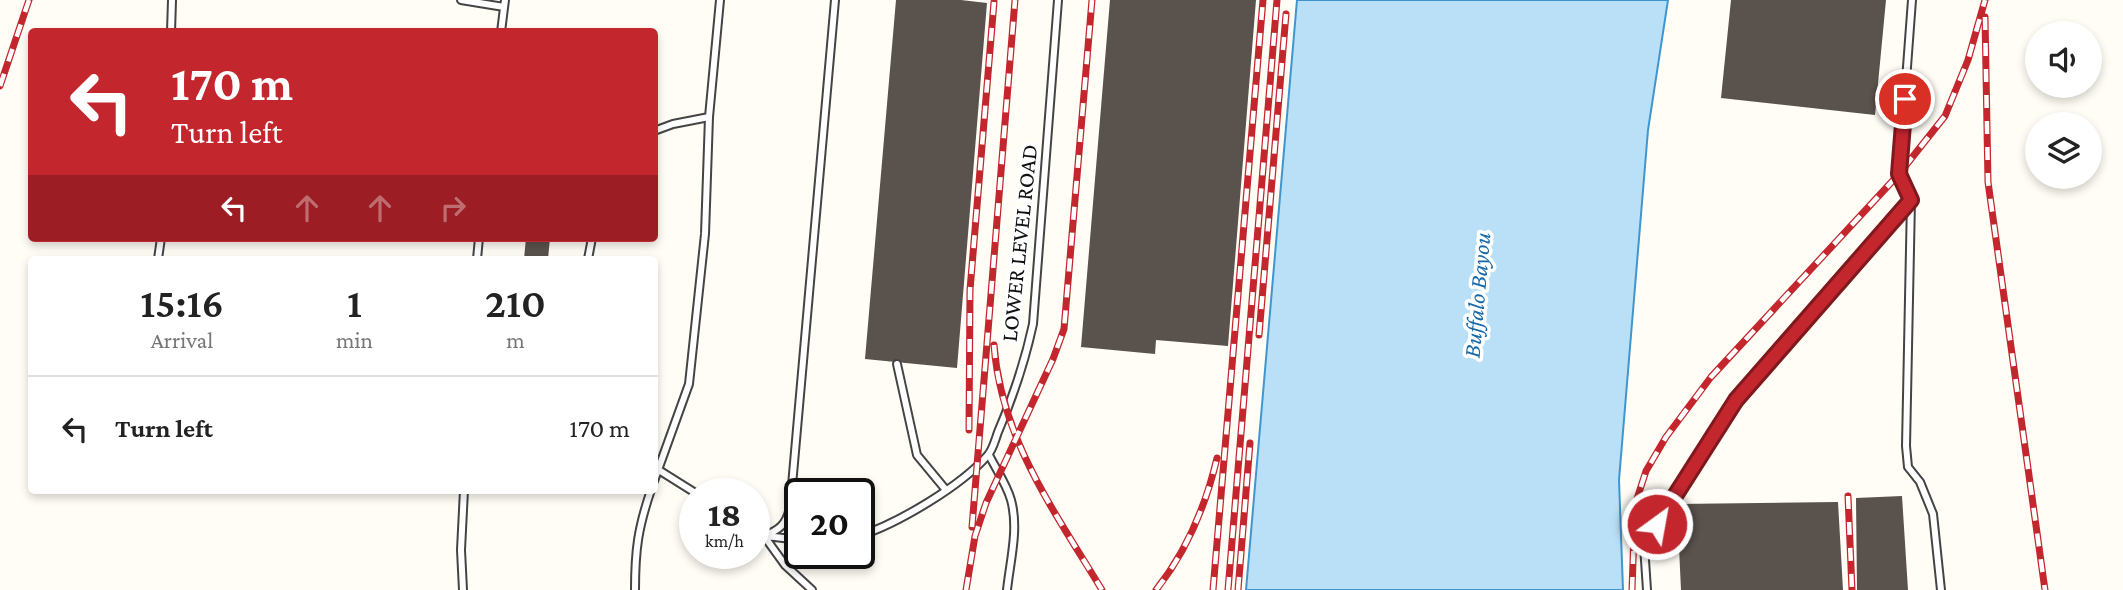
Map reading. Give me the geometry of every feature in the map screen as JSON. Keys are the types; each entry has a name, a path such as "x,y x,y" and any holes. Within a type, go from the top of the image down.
{"lane":[{"path":"172,0 172,28"},
{"path":"461,0 504,4 501,28"},
{"path":"658,465 689,384 705,234 709,117 720,0"},
{"path":"770,533 782,528 788,519 790,508 835,0"},
{"name":"LOWER LEVEL ROAD","path":"989,455 1027,353 1033,324 1058,0"},
{"path":"1912,0 1899,174 1911,200 1906,446 1908,467 1920,482 1933,514 1941,590"},
{"path":"658,130 709,117"},
{"path":"1647,590 1644,545 1736,400 1911,200"},
{"path":"897,363 917,455 946,490"},
{"path":"875,529 917,509 946,490 989,455 1014,511 1007,590"},
{"path":"658,469 679,482"},
{"path":"463,590 461,550 464,494"},
{"path":"635,590 635,552 641,518 650,494"},
{"path":"770,544 785,565 811,590"}],"water":[{"name":"Buffalo Bayou","path":"1297,0 1668,0 1648,130 1619,480 1623,590 1246,590"}],"building":[{"path":"896,0 961,0 987,3 957,368 865,359"},
{"path":"1110,0 1256,0 1228,346 1156,340 1155,354 1081,347"},
{"path":"1731,0 1886,0 1875,115 1721,98"},
{"path":"526,242 550,242 548,256 524,256"},
{"path":"1902,496 1908,590 1857,590 1856,498"},
{"path":"1838,502 1843,590 1681,590 1677,504"}],"railway":[{"path":"0,86 29,0"},
{"path":"972,527 1015,0"},
{"path":"966,590 975,536 986,503 1053,359 1064,329 1092,0"},
{"path":"1213,590 1263,0"},
{"path":"1228,590 1277,0"},
{"path":"1632,590 1635,505 1646,471 1666,437 1711,377 1899,174 1945,116 1968,60 1985,0"},
{"path":"969,430 970,290 994,2"},
{"path":"1259,335 1286,14"},
{"path":"1985,17 1988,182 2045,590"},
{"path":"994,345 1007,412 1019,443 1049,503 1102,590"},
{"path":"1238,590 1250,443"},
{"path":"1156,590 1177,560 1194,527 1217,458"},
{"path":"1848,496 1852,590"}],"route":[{"path":"1657,524 1736,400 1911,200 1899,174 1905,99"}]}
